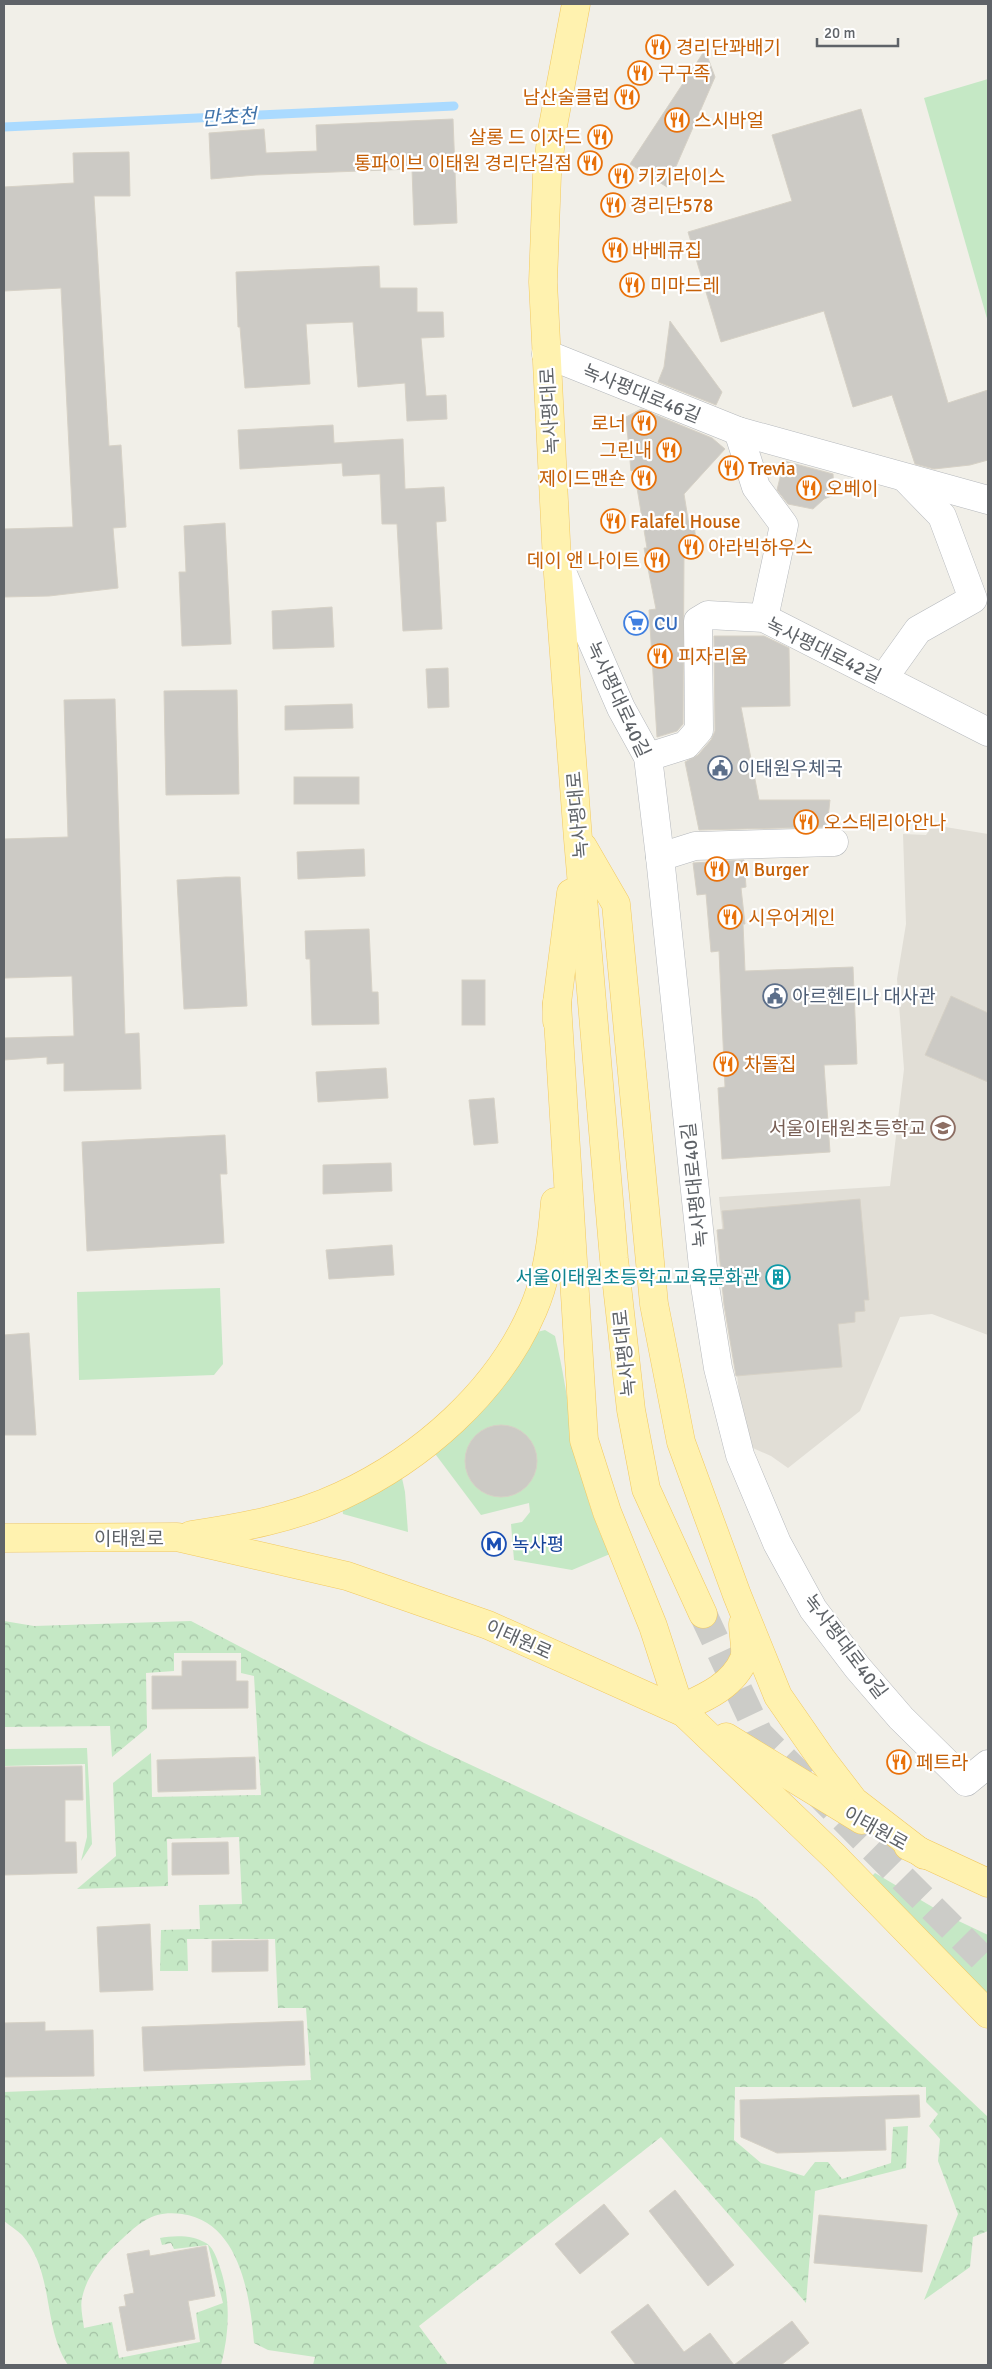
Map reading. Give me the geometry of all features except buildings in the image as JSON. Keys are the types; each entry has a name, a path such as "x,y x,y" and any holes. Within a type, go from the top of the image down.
{"main road":[{"name":"녹사평대로","path":"576,4 552,131 547,175 543,282 557,561 578,839 614,1259 631,1410 646,1489 703,1614"},
{"path":"177,1537 223,1530 299,1512 340,1497 372,1480 435,1437 480,1393 517,1341 534,1309 545,1272 552,1232 556,1186 557,1003 578,839"},
{"path":"578,839 616,904 654,1304 681,1442 742,1608 778,1696 821,1758 854,1801 924,1855"},
{"path":"557,1003 577,1354 584,1440 607,1512 652,1626 680,1709 835,1857 988,2014"},
{"name":"이태원로","path":"4,1538 177,1537 347,1576 488,1625 680,1709 847,1812 924,1855 988,1883"},
{"path":"680,1709 717,1691 734,1674 744,1658 742,1608"}],"street":[{"name":"녹사평대로46길","path":"546,354 738,431 988,500"},
{"path":"738,431 756,487 784,525 764,618"},
{"path":"883,679 918,630 973,599 942,516 904,476"},
{"name":"녹사평대로40길","path":"557,561 621,708 648,757 705,1286 718,1368 740,1455 776,1543 813,1608 857,1667 901,1718 966,1782 988,1764"},
{"name":"녹사평대로42길","path":"648,757 686,745 698,730 698,621 708,615 764,618 988,732"},
{"path":"660,856 695,846 834,842"}],"shaded area":[{"name":"서울이태원초등학교","path":"933,825 988,834 988,1335 932,1314 900,1317 860,1411 788,1468 771,1456 744,1444 719,1197 890,1186 904,1069 897,979 906,924 903,834 926,835"}],"green space":[{"path":"988,79 988,322 924,98"},
{"path":"220,1288 223,1364 214,1375 79,1380 77,1292"},
{"path":"545,1330 555,1336 582,1475 598,1528 610,1554 572,1570 514,1560 511,1524 522,1522 530,1512 529,1503 481,1515 433,1451 537,1332"},
{"path":"399,1464 405,1492 408,1532 343,1514 341,1499"},
{"path":"4,1621 34,1626 191,1621 422,1742 757,1899 988,2117 988,2231 973,2237 970,2267 924,2300 958,2214 938,2161 940,2139 929,2126 938,2114 926,2102 926,2087 735,2087 734,2140 761,2163 804,2176 815,2162 828,2162 842,2179 891,2163 893,2127 908,2126 906,2168 815,2191 806,2303 661,2137 419,2326 448,2365 313,2365 315,2357 268,2350 254,2343 245,2284 229,2246 217,2231 202,2220 172,2213 156,2215 142,2222 103,2258 92,2273 84,2289 81,2309 84,2328 112,2322 119,2358 200,2342 196,2313 223,2303 208,2245 174,2249 171,2243 162,2245 160,2238 178,2236 196,2238 208,2244 214,2251 225,2288 228,2313 221,2365 68,2365 54,2334 44,2283 32,2250 22,2235 4,2221 4,2092 311,2080 306,2008 278,2008 275,1939 187,1939 188,1971 160,1971 161,1930 200,1929 199,1905 242,1904 239,1837 167,1839 168,1886 77,1889 116,1856 113,1783 151,1753 152,1797 261,1795 254,1676 241,1673 241,1653 174,1653 174,1671 146,1673 147,1728 112,1757 110,1726 4,1727"},
{"path":"87,1748 92,1844 81,1861 87,1837 85,1764 4,1766 4,1749"},
{"path":"875,1873 946,1915 988,1935 988,2001 870,1878"}],"waterway":[{"name":"만초천","path":"4,127 454,106"}],"tunnel":[{"path":"703,1614 759,1734 988,1964"}],"place":[{"name":"경리단꽈배기","path":"658,47"},
{"name":"구구족","path":"640,73"},
{"name":"남산술클럽","path":"627,97"},
{"name":"스시바얼","path":"677,120"},
{"name":"살롱 드 이자드","path":"600,137"},
{"name":"통파이브 이태원 경리단길점","path":"590,163"},
{"name":"키키라이스","path":"621,176"},
{"name":"경리단578","path":"613,205"},
{"name":"바베큐집","path":"615,250"},
{"name":"미마드레","path":"632,285"},
{"name":"로너","path":"644,423"},
{"name":"그린내","path":"669,450"},
{"name":"Trevia","path":"731,468"},
{"name":"제이드맨숀","path":"644,478"},
{"name":"오베이","path":"809,488"},
{"name":"Falafel House","path":"613,521"},
{"name":"아라빅하우스","path":"691,547"},
{"name":"데이 앤 나이트","path":"657,560"},
{"name":"CU","path":"636,623"},
{"name":"피자리움","path":"660,656"},
{"name":"이태원우체국","path":"720,768"},
{"name":"오스테리아안나","path":"806,822"},
{"name":"M Burger","path":"717,869"},
{"name":"시우어게인","path":"730,917"},
{"name":"아르헨티나 대사관","path":"775,996"},
{"name":"차돌집","path":"726,1064"},
{"name":"서울이태원초등학교","path":"943,1128"},
{"name":"서울이태원초등학교교육문화관","path":"778,1277"},
{"name":"녹사평","path":"494,1544"},
{"name":"페트라","path":"899,1762"}]}
